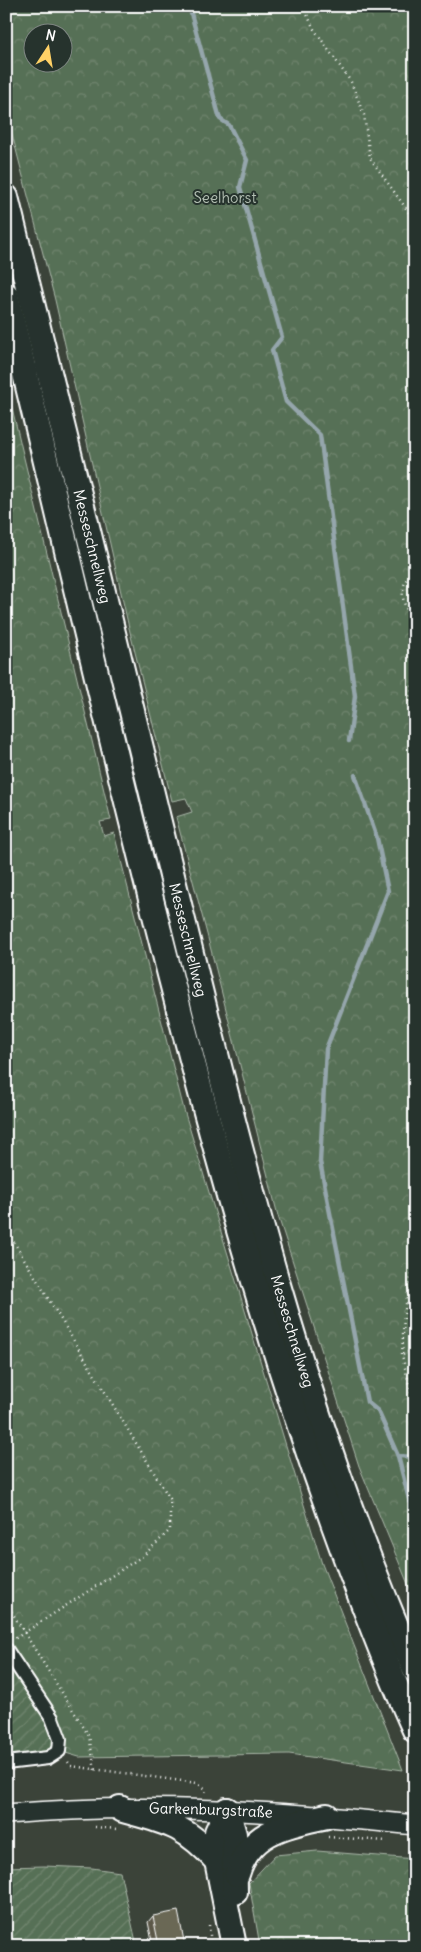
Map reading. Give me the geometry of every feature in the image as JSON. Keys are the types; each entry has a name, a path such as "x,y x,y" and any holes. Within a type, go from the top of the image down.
{"highway":[{"name":"Messeschnellweg","path":"6,197 214,1051 255,1203 292,1335 339,1475 369,1559 415,1670"},
{"name":"Messeschnellweg","path":"6,295 138,847 229,1198 270,1340 317,1478 374,1632 415,1730"},
{"path":"120,1808 167,1822 180,1828 197,1840 217,1861"},
{"path":"227,1810 217,1832 217,1861 234,1946"},
{"path":"227,1810 234,1834 234,1885 242,1946"},
{"path":"234,1885 243,1859 254,1843 268,1833 294,1823 326,1826"}],"main road":[{"name":"Garkenburgstraße","path":"6,1814 120,1808 227,1810 326,1826 415,1825"}],"street":[{"path":"6,1649 52,1718 60,1738 59,1751 48,1758 6,1763"}],"path":[{"path":"303,6 314,29 351,82 364,115 370,158 415,221"},
{"path":"415,567 406,578 401,593 415,630"},
{"path":"415,676 408,705 415,721"},
{"path":"415,813 415,825"},
{"path":"6,1229 170,1499 170,1530 144,1555 6,1644"},
{"path":"415,1254 404,1315 402,1355 415,1410"},
{"path":"402,1355 415,1348"},
{"path":"6,1603 89,1736 95,1770"},
{"path":"59,1751 71,1766 196,1784 206,1789 205,1792"},
{"path":"326,1826 388,1841"}],"green space":[{"name":"Seelhorst","path":"6,6 415,6 415,1601 359,1466 278,1216 176,817 192,812 186,798 172,801 129,628 55,300 6,111"},
{"path":"6,383 111,820 100,822 104,836 114,833 184,1110 322,1564 403,1770 289,1754 79,1757 59,1751 6,1649"},
{"path":"6,1649 35,1692 59,1751 6,1763"},
{"path":"317,1851 415,1859 415,1946 260,1946 249,1883 275,1855"},
{"path":"6,1867 92,1868 120,1872 137,1946 6,1946"}],"building":[{"path":"178,1911 185,1946 159,1946 153,1916"}],"waterway":[{"path":"189,6 220,119 229,125 247,160 240,187 282,337 272,350 286,402 320,435 355,696 349,741"},
{"path":"355,775 377,838 388,891 326,1049 320,1162 367,1402 378,1411 398,1456 415,1457"},
{"path":"398,1456 415,1523"}]}
